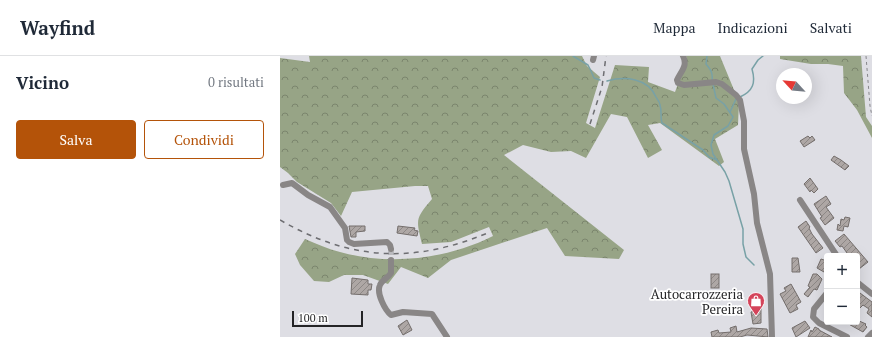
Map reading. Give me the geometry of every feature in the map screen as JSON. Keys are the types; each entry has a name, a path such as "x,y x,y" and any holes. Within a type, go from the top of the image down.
{"street":[{"path":"683,56 686,61 685,67 677,80 678,83 684,85 716,82 722,84 740,100 744,120 744,149 754,194 757,223 770,274 772,337"},
{"path":"283,185 292,183 308,195 330,207 345,228 347,240 349,242 354,244 387,242 391,249"},
{"path":"800,200 836,253"},
{"path":"392,260 391,273 380,284 379,288 380,296 388,313 391,315 403,312 432,314 447,337"},
{"path":"860,284 872,294"},
{"path":"824,297 814,309 813,317 819,323 847,337"},
{"path":"868,337 872,333"}],"path":[{"path":"866,56 872,116"}],"green space":[{"path":"309,56 582,56 587,66 600,77 586,123 595,128 615,65 649,67 648,82 675,92 687,59 686,56 720,56 739,102 738,125 715,139 724,162 719,166 660,123 648,125 662,150 648,158 627,117 611,114 586,158 571,151 551,152 523,145 504,155 624,250 619,259 565,256 547,228 451,260 428,278 401,267 388,284 363,275 344,275 329,282 314,281 300,265 295,254 305,239 340,252 379,259 398,259 438,255 475,244 493,236 489,227 451,242 422,244 418,220 422,211 432,199 428,186 352,192 341,216 331,203 297,182 280,167 280,58 310,62"},
{"path":"780,56 861,56 866,117 872,126 872,138 857,110 844,93 843,66 811,64 780,59"}],"building":[{"path":"808,136 810,138 812,136 815,140 804,147 800,141"},
{"path":"834,156 849,166 845,170 831,160"},
{"path":"810,178 818,189 814,193 811,190 810,192 804,184"},
{"path":"826,196 831,204 826,207 834,218 825,225 814,204"},
{"path":"845,217 850,218 848,227 844,226 843,231 837,230 838,224 840,226 841,219 844,220"},
{"path":"806,221 812,234 823,248 816,253 798,227"},
{"path":"349,226 365,226 365,231 356,232 356,237 351,237"},
{"path":"398,226 415,228 414,230 418,231 417,236 397,233"},
{"path":"844,234 868,262 860,268 860,253 847,253 842,246 840,247 835,241"},
{"path":"792,258 798,258 800,272 792,272"},
{"path":"821,259 824,260 824,272 817,268"},
{"path":"711,274 719,274 719,288 711,288"},
{"path":"813,274 817,274 822,279 817,290 814,289 808,297 804,294 810,287 808,286"},
{"path":"352,278 368,280 368,284 372,284 371,290 368,290 368,295 351,294"},
{"path":"791,284 801,302 796,305 798,309 790,313 780,294 786,291 784,288"},
{"path":"860,293 872,302 872,317 867,313 869,309 863,305 860,308"},
{"path":"761,306 761,323 753,324 751,312 754,311 753,307"},
{"path":"407,320 412,330 403,335 398,326"},
{"path":"805,321 810,328 796,337 792,328"},
{"path":"860,321 866,324 865,325 867,327 863,332 850,325 860,325"},
{"path":"736,326 737,332 751,328 767,329 768,337 747,335 740,337 712,337 711,332 718,330 719,333 731,332 730,328"},
{"path":"815,327 832,337 808,337 811,330 812,332"}],"waterway":[{"path":"573,56 588,65 594,78 600,80"},
{"path":"707,56 706,64 711,72 712,81"},
{"path":"740,97 751,89 754,78 752,69 758,60 763,56"},
{"path":"607,81 614,79 628,79 642,82 648,86 660,103 662,123 703,150 709,157 717,160"},
{"path":"713,84 716,98 724,104 733,117 728,126 714,135 711,145 713,154 729,181 743,229 743,244 746,257 754,265"},
{"path":"730,112 736,99"}],"tunnel":[{"path":"391,249 391,260"}],"railway":[{"path":"590,124 602,87 606,56"},
{"path":"280,220 306,234 332,244 358,250 383,253 409,253 435,249 462,242 490,232"}],"place":[{"name":"Autocarrozzeria Pereira","path":"756,316"}]}
